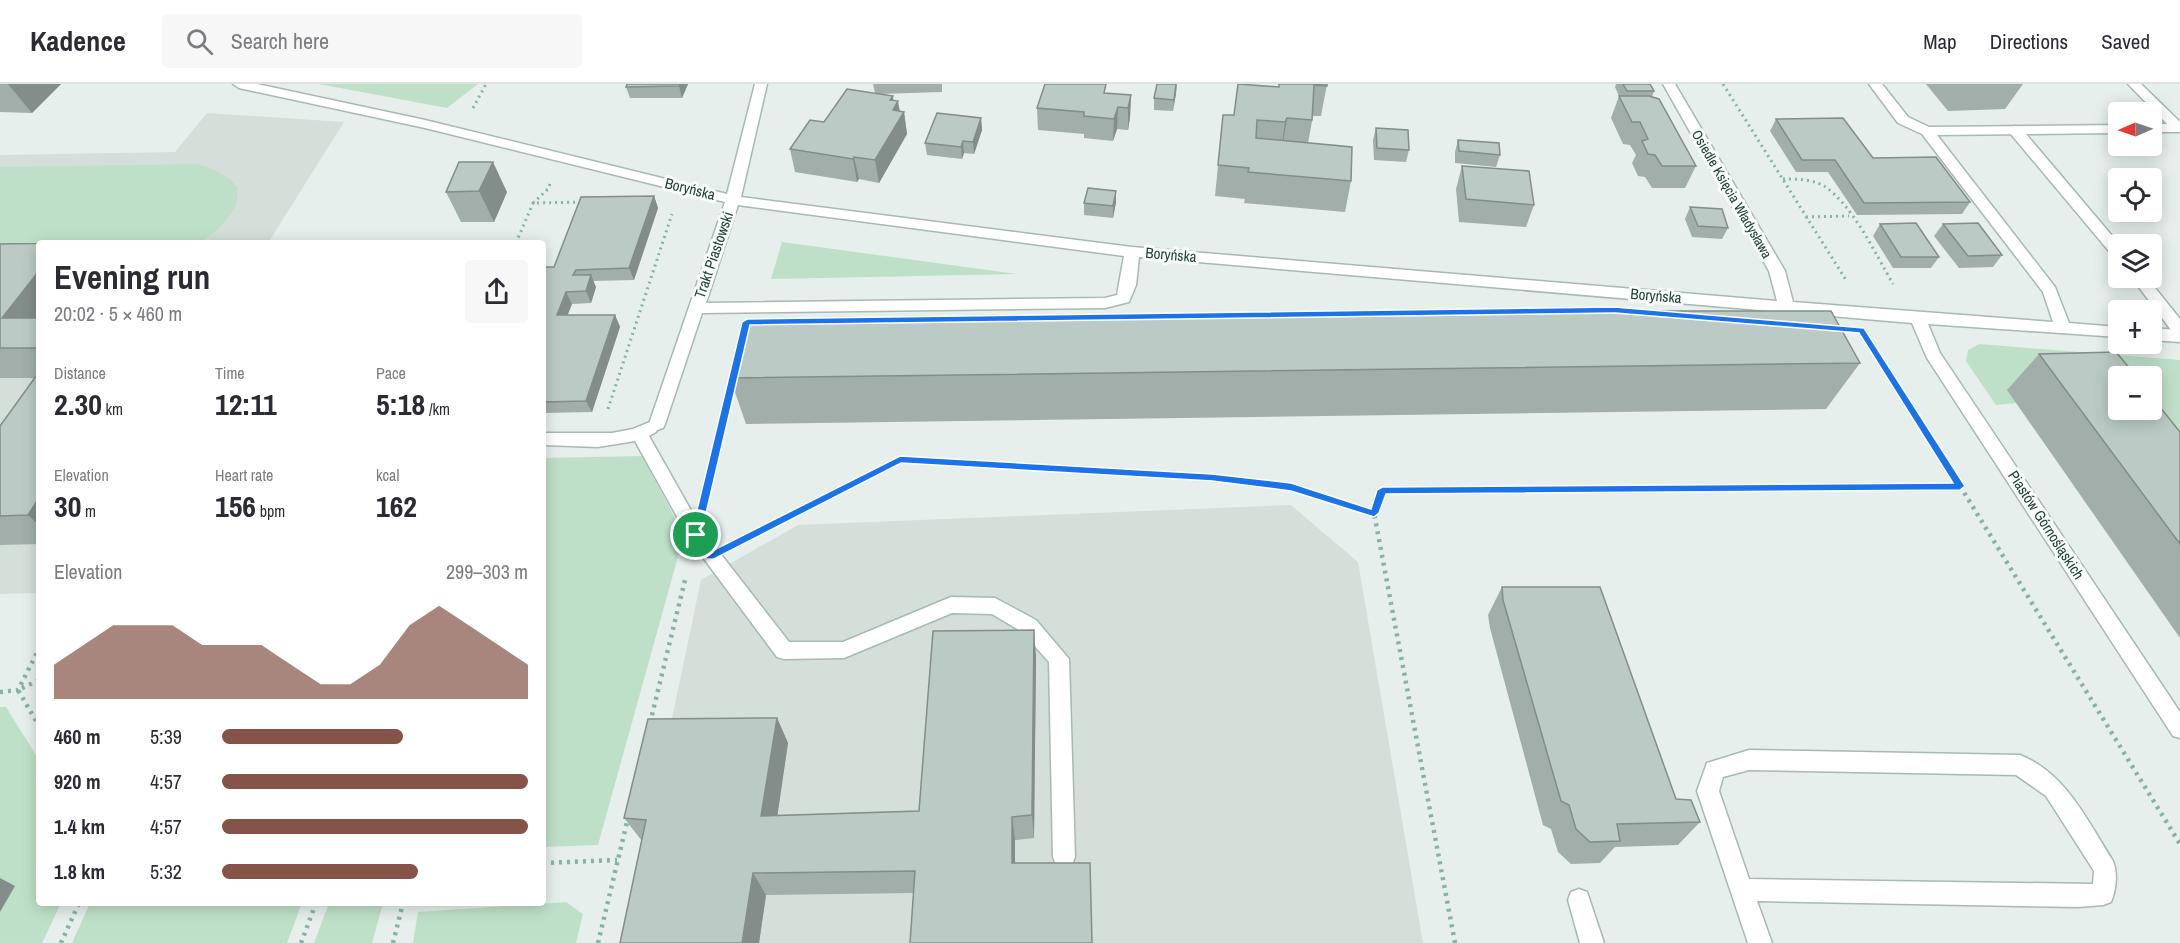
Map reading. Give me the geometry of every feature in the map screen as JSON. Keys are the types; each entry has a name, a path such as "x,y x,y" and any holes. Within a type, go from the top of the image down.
{"street":[{"name":"Boryńska","path":"239,84 425,124 733,200 1132,252 1787,308 2108,331"},
{"name":"Trakt Piastowski","path":"649,429 696,308 733,200 761,84"},
{"name":"Osiedle Księcia Władysława","path":"1669,84 1777,271 1787,308"},
{"path":"1875,84 1903,120 1928,131 2108,129"},
{"path":"2134,84 2179,128"},
{"path":"2162,128 2179,128"},
{"path":"2014,130 2108,241"},
{"path":"1928,131 2050,291 2063,328"},
{"path":"696,308 1105,303 1124,298 1132,252"},
{"path":"2147,288 2180,330"},
{"name":"Piastów Górnośląskich","path":"1918,318 1933,354 2180,729"},
{"path":"2162,335 2180,336"},
{"path":"546,439 617,440 649,429 696,535 784,651 844,650 951,605 995,606 1029,626 1059,659 1064,857"},
{"path":"1742,890 2078,896 2103,894 2105,869 2054,789 2020,765 1749,760 1714,770 1708,791 1760,943"},
{"path":"1579,900 1592,943"}],"path":[{"path":"1723,84 1847,282"},
{"path":"517,240 533,202 548,189 561,157"},
{"path":"1783,179 1807,180 1825,187 1838,199 1894,285"},
{"path":"533,202 593,202"},
{"path":"607,412 673,212"},
{"path":"1806,217 1850,216"},
{"path":"1137,317 1474,312"},
{"path":"1359,314 1362,323"},
{"path":"1190,316 1191,328"},
{"path":"1868,340 2180,844"},
{"path":"696,535 736,367"},
{"path":"650,725 688,567 900,460 1212,477 1291,487 1374,513"},
{"path":"1455,943 1374,513 1382,490 1960,486"},
{"path":"18,690 36,655"},
{"path":"0,692 18,690 36,681"},
{"path":"18,690 36,721"},
{"path":"598,943 628,815"},
{"path":"546,862 618,860"},
{"path":"61,943 79,906"},
{"path":"301,943 315,906"},
{"path":"393,943 402,906"}],"shaded area":[{"path":"207,113 344,122 270,240 36,240 36,593 0,594 0,155 175,152"},
{"path":"1291,505 1358,562 1423,943 625,943 701,580 798,525"}],"green space":[{"path":"319,84 478,84 447,108"},
{"path":"198,164 230,179 238,188 236,206 222,226 203,240 36,240 36,245 0,270 0,167"},
{"path":"782,242 1017,274 771,279"},
{"path":"1979,344 2180,360 2180,519 2016,403 1996,405 1966,361 1968,350"},
{"path":"642,456 684,535 598,845 546,847 546,458"},
{"path":"0,707 6,707 36,755 36,906 60,906 42,943 0,943"},
{"path":"566,902 583,914 576,943 413,943 418,912 507,906 546,906 546,903"},
{"path":"89,906 301,906 287,943 72,943"},
{"path":"328,906 382,906 372,943 314,943"}],"building":[{"path":"627,84 680,84 679,86 626,87"},
{"path":"1045,84 1106,84 1104,93 1131,95 1128,108 1118,107 1114,119 1084,116 1084,112 1037,108"},
{"path":"1157,84 1176,84 1174,100 1154,98"},
{"path":"1238,84 1279,87 1279,84 1327,84 1327,86 1314,85 1312,120 1287,118 1285,122 1257,120 1256,138 1352,147 1351,181 1248,172 1249,168 1218,165 1223,115 1234,115"},
{"path":"1623,84 1650,84 1654,91 1627,91"},
{"path":"847,89 893,96 890,100 898,101 893,110 904,112 875,160 854,157 853,159 790,149 810,120 824,122"},
{"path":"1619,96 1649,96 1659,99 1696,166 1662,166 1655,155 1648,154 1642,141 1648,139 1640,122 1632,122"},
{"path":"937,113 981,118 973,142 963,141 961,147 925,143"},
{"path":"1843,118 1873,158 1936,157 1970,202 1864,203 1835,160 1802,160 1776,119"},
{"path":"1376,128 1408,130 1409,150 1377,148"},
{"path":"1458,140 1499,143 1500,155 1459,151"},
{"path":"459,162 493,162 479,191 446,192"},
{"path":"1462,166 1529,171 1534,205 1466,199"},
{"path":"1088,188 1116,191 1113,206 1084,203"},
{"path":"654,196 629,268 576,270 573,275 591,275 586,291 566,292 557,315 615,315 586,401 546,402 546,267 554,267 581,197"},
{"path":"1690,207 1722,209 1728,228 1698,226"},
{"path":"1916,223 1939,257 1901,257 1880,224"},
{"path":"1978,223 2002,255 1968,256 1943,224"},
{"path":"36,243 36,275 2,318 36,318 36,348 0,348 0,244"},
{"path":"1661,311 1831,311 1860,363 730,378 742,323"},
{"path":"2039,354 2118,354 2128,366 2108,366 2108,420 2162,420 2162,410 2180,432 2180,544"},
{"path":"36,376 36,503 28,515 0,516 0,426"},
{"path":"1502,587 1600,587 1676,799 1691,800 1700,822 1617,824 1620,841 1590,842 1576,829 1569,805 1561,801 1503,600"},
{"path":"1034,630 1032,815 1012,817 1012,863 1090,863 1092,943 910,943 915,871 753,873 742,943 620,943 646,820 624,818 648,719 777,718 761,816 919,811 933,631"}],"route":[{"path":"1615,310 1861,330 1960,486 1382,490 1374,513 1291,487 1212,477 900,460 710,556 696,535 747,322 1615,310"}]}
